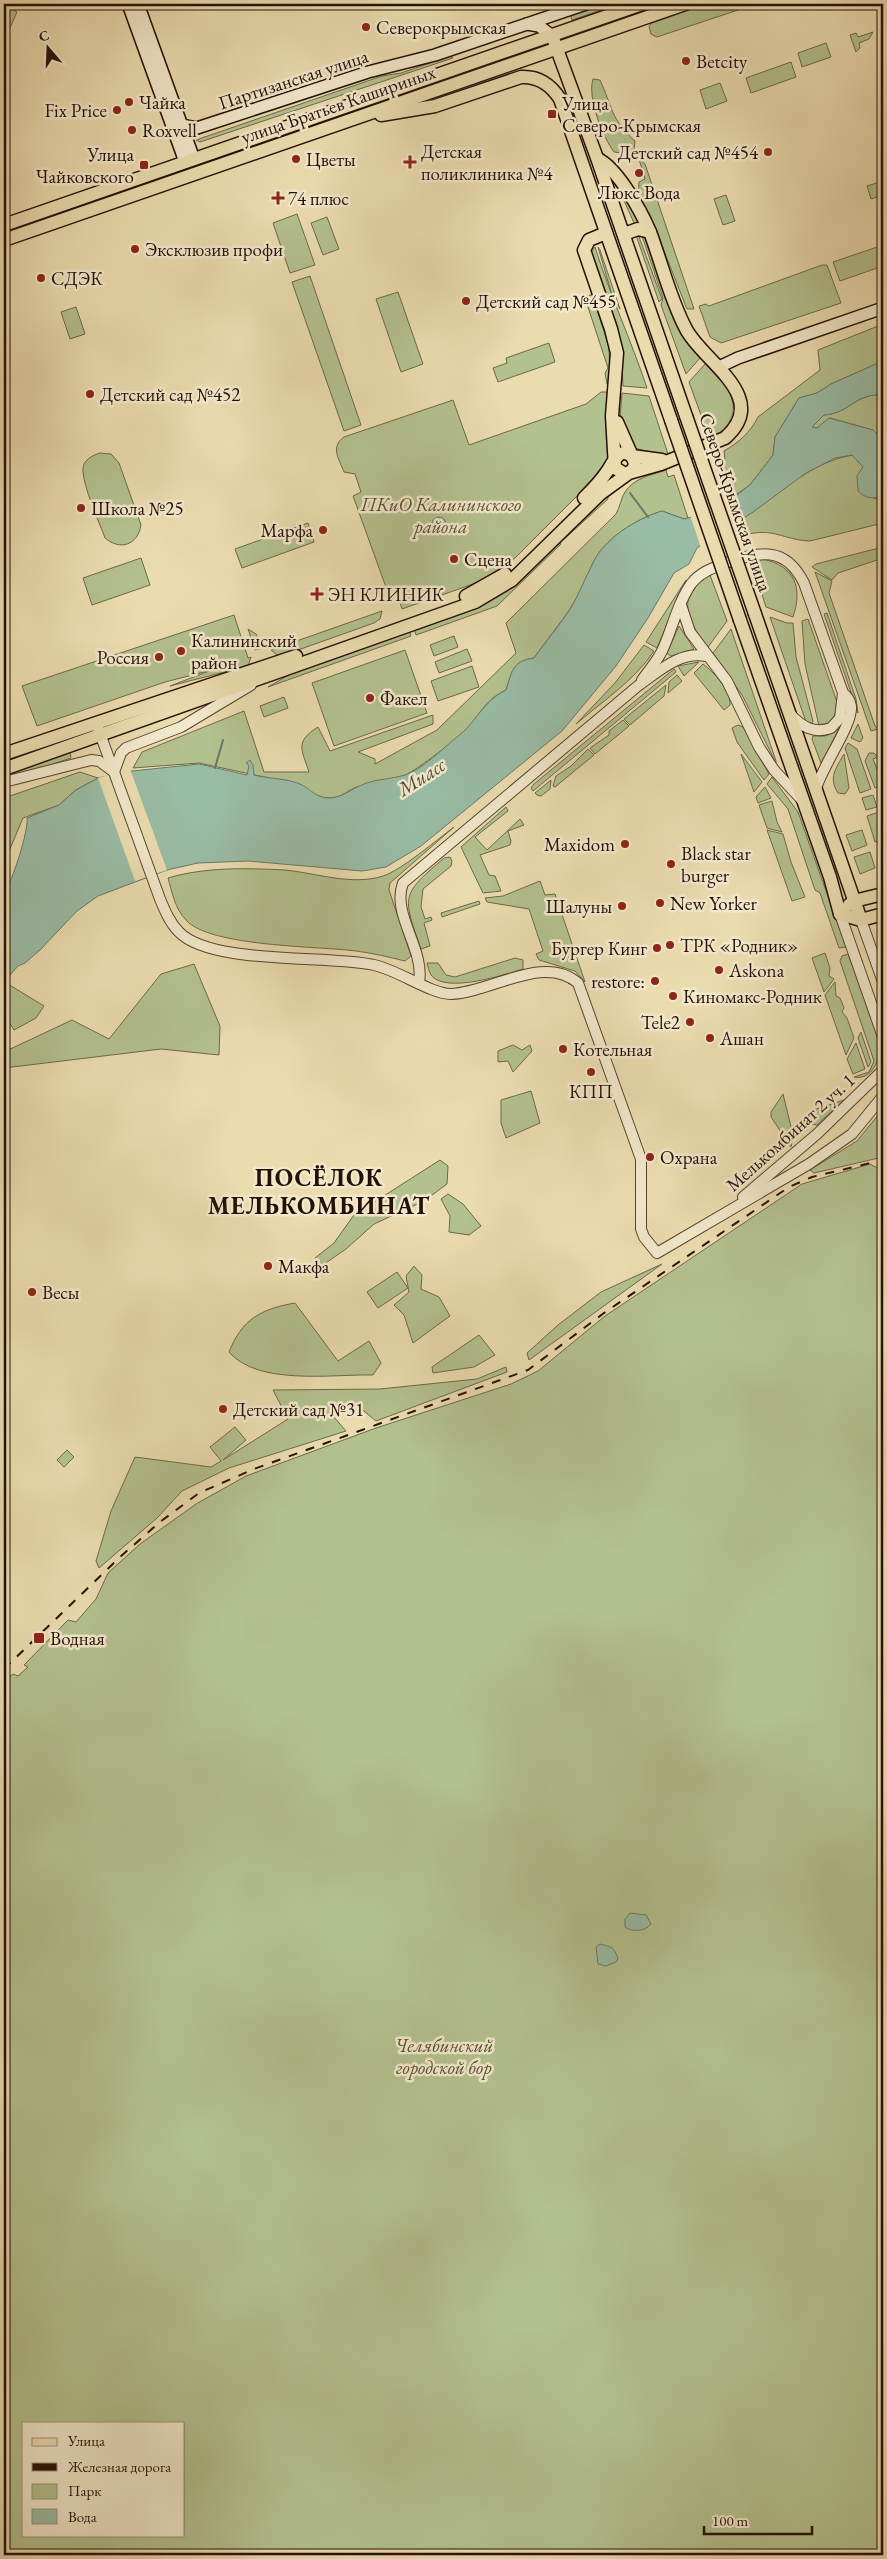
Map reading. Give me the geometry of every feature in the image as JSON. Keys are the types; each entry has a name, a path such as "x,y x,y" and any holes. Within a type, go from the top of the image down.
{"main road":[{"path":"128,4 195,173"},
{"path":"138,4 182,125 189,160"},
{"name":"Партизанская улица","path":"182,125 197,128 360,74 435,55 586,4"},
{"name":"улица Братьев Кашириных","path":"4,225 642,4"},
{"name":"улица Братьев Кашириных","path":"4,240 685,4"},
{"path":"526,24 539,26 551,35"},
{"name":"Северо-Крымская улица","path":"551,35 624,234 861,920"},
{"name":"Северо-Крымская улица","path":"350,120 435,106 516,78 528,77 541,81 552,89 562,108 606,233 804,803 840,914"},
{"path":"597,158 608,166 644,217 686,328 698,346 731,380 738,392 740,408 736,425 731,433 719,442 629,473 617,471 615,460 612,416 617,360 615,344 584,250 589,240 606,233"},
{"path":"624,234 638,229 650,232"},
{"path":"719,367 738,358 883,308"},
{"path":"4,769 460,608 490,595 525,568 600,494 629,473 635,465 620,432 614,410"},
{"path":"4,754 477,592 499,579 525,557 598,483 622,453 652,460 670,460"},
{"path":"840,914 854,901 883,894"},
{"path":"840,914 861,920 883,914"}],"street":[{"path":"639,685 661,653 691,584 708,570 757,554 768,554 783,558 797,570 804,583 843,692 848,697 851,706 848,720 820,776 816,789"},
{"path":"681,604 686,624 706,656 727,681 759,747 774,770 804,803"},
{"path":"419,982 419,958 400,898 404,883 639,685 680,658 691,655 706,656"},
{"path":"114,772 121,753 126,748 203,716 265,676"},
{"path":"790,714 797,722 813,731 831,728 840,718 843,692"},
{"path":"96,722 152,878 171,922 179,932 201,945 227,952 373,965 397,972 439,992 453,994 546,971 563,973 578,983 639,1155 641,1229 644,1237 657,1253 730,1210"},
{"path":"4,782 91,760 99,761 114,772"},
{"name":"Северо-Крымская улица","path":"840,914 883,1037"},
{"name":"Северо-Крымская улица","path":"861,920 883,982"},
{"name":"Мелькомбинат 2 уч. 1","path":"730,1210 817,1134 883,1070"},
{"name":"Мелькомбинат 2 уч. 1","path":"730,1210 809,1164 852,1134 883,1096"}],"green space":[{"path":"598,4 618,4 572,20 570,14"},
{"path":"706,4 756,4 657,37 651,34 649,26 652,23"},
{"path":"4,6 17,12 5,39 4,38"},
{"path":"873,32 869,39 859,43 860,48 856,52 850,35 856,33 858,37"},
{"path":"826,43 831,57 802,67 798,53"},
{"path":"450,56 453,58 200,142 196,140 382,76 401,73"},
{"path":"791,62 796,77 751,93 746,78"},
{"path":"593,79 600,80 621,126 635,141 634,150 622,153 614,152 597,117 592,96"},
{"path":"720,83 727,101 706,109 700,90"},
{"path":"639,159 645,164 694,309 687,309 649,213 638,199 639,182 645,179"},
{"path":"883,181 883,195 871,199 867,186"},
{"path":"616,183 641,224 635,225"},
{"path":"726,195 735,221 723,225 714,199"},
{"path":"297,214 315,265 290,273 273,223"},
{"path":"327,217 339,249 323,255 311,223"},
{"path":"641,233 645,235 673,315 690,345 700,358 686,374 661,305 663,298"},
{"path":"638,234 662,299 659,302 637,238"},
{"path":"883,245 883,266 840,281 833,262"},
{"path":"595,247 647,388 623,386 621,343 591,252"},
{"path":"598,247 600,250 620,309 612,295"},
{"path":"822,265 827,265 841,303 721,343 710,337 699,306 706,304 709,306"},
{"path":"310,276 361,425 344,431 292,282"},
{"path":"398,292 423,364 401,372 376,299"},
{"path":"592,294 609,347 610,386 607,384 605,373 608,368 585,298"},
{"path":"76,307 85,334 70,339 61,312"},
{"path":"883,324 883,361 831,384 817,393 799,398 775,437 773,455 750,485 731,498 719,461 725,459 724,451 744,437 758,417 820,370 818,350"},
{"path":"549,343 555,362 498,382 493,368 507,363 506,358"},
{"path":"706,363 724,383 733,402 733,412 730,421 722,431 710,440 689,382"},
{"name":"ПКиО Калининского района","path":"601,392 607,392 610,457 598,475 516,557 490,578 402,609 395,588 387,590 353,496 361,492 355,474 344,472 338,458 337,445 340,441 344,437 453,400 469,445 586,404"},
{"path":"622,393 649,396 668,454 661,456 635,448 620,419"},
{"path":"871,395 883,395 883,440 873,430 830,418 817,428 812,427 824,415 838,412 858,400"},
{"path":"100,453 111,454 119,463 141,525 136,537 128,544 117,544 105,538 87,489 84,479 84,464 89,458"},
{"path":"853,455 863,467 874,499 883,496 883,523 810,541 764,532 745,535 739,521 807,473 821,465"},
{"path":"666,470 668,477 674,475 688,518 684,519 662,511 631,525 612,539 597,556 572,606 534,658 521,662 514,668 506,690 484,706 469,727 438,753 411,772 393,779 353,788 338,797 330,798 317,795 287,781 199,763 133,768 142,752 244,711 264,772 309,772 302,752 303,742 310,732 318,727 330,751 433,715 433,724 358,752 375,759 375,764 437,730 516,653 506,623 616,514 624,494 633,483"},
{"path":"635,476 608,497 497,606 416,635 414,628 486,602 507,590 592,507"},
{"path":"308,523 314,542 242,568 235,549"},
{"path":"883,547 883,558 838,573 832,580 812,567 816,564"},
{"path":"141,558 150,585 92,605 83,578"},
{"path":"763,559 783,567 794,580 797,597 793,617 766,607 751,560"},
{"path":"815,572 832,581 829,593 875,726 879,729 871,731"},
{"path":"710,575 727,621 708,647 690,619 688,600 692,591 699,583"},
{"path":"686,581 657,648 646,642"},
{"path":"382,611 380,619 374,623 284,655 277,655 271,650"},
{"path":"827,613 856,699 858,713 824,614"},
{"path":"234,615 248,658 251,657 248,666 170,686 212,670 165,682 37,726 22,686"},
{"path":"770,617 787,623 793,623 796,657 813,721 811,725 806,722"},
{"path":"808,619 837,702 836,718 828,724 819,726 805,664 802,621"},
{"path":"679,626 694,649 671,656 667,653"},
{"path":"248,629 256,634 263,648 255,650"},
{"path":"731,629 776,763 742,695 713,653"},
{"path":"409,630 411,636 268,687 294,672"},
{"path":"454,636 458,647 434,656 430,645"},
{"path":"644,645 654,651 646,662 618,690 576,724 615,683"},
{"path":"467,649 472,661 439,673 435,662"},
{"name":"Факел","path":"405,650 427,713 334,746 312,683"},
{"path":"699,662 684,676 678,666"},
{"path":"703,664 717,677 728,694 730,705 724,710 694,673"},
{"path":"472,666 479,687 438,701 431,681"},
{"path":"674,669 676,672 533,791 531,788 534,784"},
{"path":"677,675 682,681 668,693 669,682"},
{"path":"666,685 664,696 630,725 624,719"},
{"path":"284,697 288,708 264,717 260,706"},
{"path":"623,720 629,726 595,754 590,748 609,735 609,731"},
{"path":"858,724 863,738 860,742 851,738"},
{"path":"738,725 743,727 769,774 764,780 737,742 732,728"},
{"path":"839,729 821,763 812,739 813,736 825,736"},
{"path":"848,743 857,749 871,789 860,793 845,748"},
{"path":"588,749 594,755 555,787 553,786 556,776 571,766"},
{"path":"70,752 71,758 35,770 4,776"},
{"path":"869,753 874,753 878,757 873,759 883,785 875,788 865,761"},
{"path":"741,754 762,782 754,792"},
{"path":"844,754 849,788 845,794 838,793 833,778"},
{"path":"80,772 98,778 76,790 59,805 23,818 4,863 4,798"},
{"path":"772,777 798,812 846,947 839,948 820,893 815,890 788,809 767,784"},
{"path":"551,780 550,789 541,796 535,793"},
{"path":"765,787 771,798 758,803 756,797"},
{"path":"873,795 877,807 866,810 862,798"},
{"path":"772,801 777,822 782,832 767,828 759,805"},
{"path":"506,807 508,811 475,837 487,850 520,819 524,825 508,831 511,841 510,845 480,855 489,875 495,876 501,891 483,893 461,847"},
{"path":"879,812 883,825 883,840 875,842 867,816"},
{"path":"454,827 390,883 389,890 411,956 405,961 356,951 266,944 217,936 199,929 182,916 174,900 168,878 211,870 241,869 285,870 334,878 371,879 383,876 399,868"},
{"path":"767,830 783,834 791,862 805,897 792,901"},
{"path":"862,830 867,845 852,851 846,835"},
{"path":"870,852 875,868 860,874 854,857"},
{"path":"450,857 452,861 451,866 423,889 421,907 425,919 431,917 432,920 424,923 430,946 421,949 411,917 409,897 420,880 430,870 444,858"},
{"path":"540,881 545,895 555,894 585,982 575,971 539,960 536,954 543,951 529,909 487,902 485,898 503,896"},
{"path":"479,901 480,904 442,917 441,913"},
{"path":"825,953 830,968 829,976 834,979 824,992 812,958"},
{"path":"848,954 869,1009 880,1048 877,1061 871,1072 860,1077 854,1077 869,1072 874,1061 840,961 842,956"},
{"path":"515,958 523,960 523,969 489,979 461,983 449,983 438,980 431,975 427,963 438,963 446,975 455,977"},
{"path":"194,964 220,1026 219,1055 161,1049 4,1068 4,1052 72,1020 109,1039 161,974"},
{"path":"835,982 836,996 840,998 844,1008 842,1012 847,1018 854,1038 846,1055 825,995"},
{"path":"8,984 44,1006 36,1018 14,1030 4,1014 4,986"},
{"path":"861,1032 871,1062 868,1067 858,1038"},
{"path":"856,1043 865,1069 853,1074 847,1059"},
{"path":"513,1045 522,1050 530,1045 532,1051 513,1072 508,1061 498,1062 498,1051"},
{"path":"531,1091 540,1123 506,1138 501,1123 501,1100"},
{"path":"783,1094 793,1135 791,1147 771,1117 771,1112"},
{"path":"844,1100 817,1125 812,1124 814,1123 810,1111"},
{"path":"883,1109 883,1157 814,1173 810,1170 857,1141"},
{"path":"440,1160 448,1166 447,1184 424,1201 374,1224 346,1249 320,1267 315,1258 334,1243 354,1215"},
{"name":"Челябинский городской бор","path":"870,1164 883,1171 883,2555 4,2555 4,1681 13,1674 18,1676 28,1667 24,1665 68,1620 76,1622 96,1599 108,1573 140,1544 196,1504 246,1476 376,1428 511,1384 538,1371 605,1316 802,1184"},
{"path":"448,1194 463,1204 481,1226 469,1235 449,1232 450,1216 441,1199"},
{"path":"662,1264 529,1360 527,1353 558,1325 601,1292"},
{"path":"414,1266 422,1275 421,1289 439,1297 450,1316 413,1343 404,1315 394,1305 409,1292 406,1276"},
{"path":"397,1272 408,1288 378,1308 367,1292"},
{"path":"295,1303 338,1361 369,1341 381,1363 373,1375 297,1376 277,1374 258,1370 242,1363 229,1352 240,1331 254,1317 283,1305"},
{"path":"479,1335 495,1355 474,1367 433,1373 432,1367"},
{"path":"506,1367 507,1372 376,1421 353,1402 333,1416 346,1431 229,1468 182,1491 157,1518 99,1568 96,1561 111,1511 135,1457 211,1467 221,1461 210,1447 235,1427 246,1440 223,1460 288,1419 273,1390 380,1389 477,1379"},
{"path":"67,1450 74,1457 64,1467 57,1460"}],"water":[{"name":"Миасс","path":"883,361 883,395 865,397 841,411 824,415 812,427 817,428 829,418 873,430 882,439 883,496 870,498 858,491 857,476 863,467 852,455 835,458 806,473 753,512 697,548 689,564 674,573 648,618 616,666 562,731 421,846 386,867 362,871 248,861 198,863 167,870 98,896 77,911 40,950 25,963 18,966 4,982 4,892 19,856 27,818 59,805 76,790 98,778 132,771 199,764 247,775 249,766 246,763 250,760 253,765 254,775 297,783 325,798 334,798 369,782 412,772 464,731 491,701 506,690 514,668 517,665 527,659 534,658 568,613 597,556 621,531 642,519 662,511 684,519 696,516 737,495 750,485 773,455 775,437 799,398 817,393 831,384"},
{"path":"439,517 444,519 446,524 444,529 439,531 434,529 432,524 434,519"},
{"path":"630,1913 646,1915 651,1924 642,1930 628,1929 625,1927 625,1919"},
{"path":"600,1944 613,1949 618,1959 616,1962 606,1966 598,1964 596,1947"}],"pier":[{"path":"729,496 739,524 701,548 690,515"},
{"path":"130,769 167,870 135,881 98,778"}],"waterway":[{"path":"630,493 648,517"},
{"path":"215,768 223,740"}],"railway":[{"path":"4,1669 120,1557 160,1522 199,1493 254,1469 528,1370 604,1313 789,1187 812,1177 883,1160"}],"place":[{"name":"Северокрымская","path":"366,27"},
{"name":"Betcity","path":"686,61"},
{"name":"Чайка","path":"129,102"},
{"name":"Fix Price","path":"117,110"},
{"name":"Улица Северо-Крымская","path":"552,114"},
{"name":"Roxvell","path":"132,130"},
{"name":"Детский сад №454","path":"768,152"},
{"name":"Цветы","path":"296,159"},
{"name":"Детская поликлиника №4","path":"410,162"},
{"name":"Улица Чайковского","path":"144,165"},
{"name":"Люкс Вода","path":"639,173"},
{"name":"74 плюс","path":"278,198"},
{"name":"Эксклюзив профи","path":"135,249"},
{"name":"СДЭК","path":"41,278"},
{"name":"Детский сад №455","path":"466,301"},
{"name":"Детский сад №452","path":"90,394"},
{"name":"Школа №25","path":"81,508"},
{"name":"Марфа","path":"323,530"},
{"name":"Сцена","path":"454,559"},
{"name":"ЭН КЛИНИК","path":"317,594"},
{"name":"Калининский район","path":"181,651"},
{"name":"Россия","path":"159,657"},
{"name":"Факел","path":"370,698"},
{"name":"Maxidom","path":"625,844"},
{"name":"Black star burger","path":"671,864"},
{"name":"New Yorker","path":"660,903"},
{"name":"Шалуны","path":"622,906"},
{"name":"ТРК «Родник»","path":"670,945"},
{"name":"Бургер Кинг","path":"657,948"},
{"name":"Askona","path":"719,970"},
{"name":"restore:","path":"655,981"},
{"name":"Киномакс-Родник","path":"673,996"},
{"name":"Tele2","path":"690,1022"},
{"name":"Ашан","path":"710,1038"},
{"name":"Котельная","path":"563,1049"},
{"name":"КПП","path":"591,1072"},
{"name":"Охрана","path":"650,1157"},
{"name":"Макфа","path":"268,1266"},
{"name":"Весы","path":"32,1292"},
{"name":"Детский сад №31","path":"223,1409"},
{"name":"Водная","path":"39,1638"}],"district":[{"name":"ПОСЁЛОК МЕЛЬКОМБИНАТ","path":"319,1192"}]}
